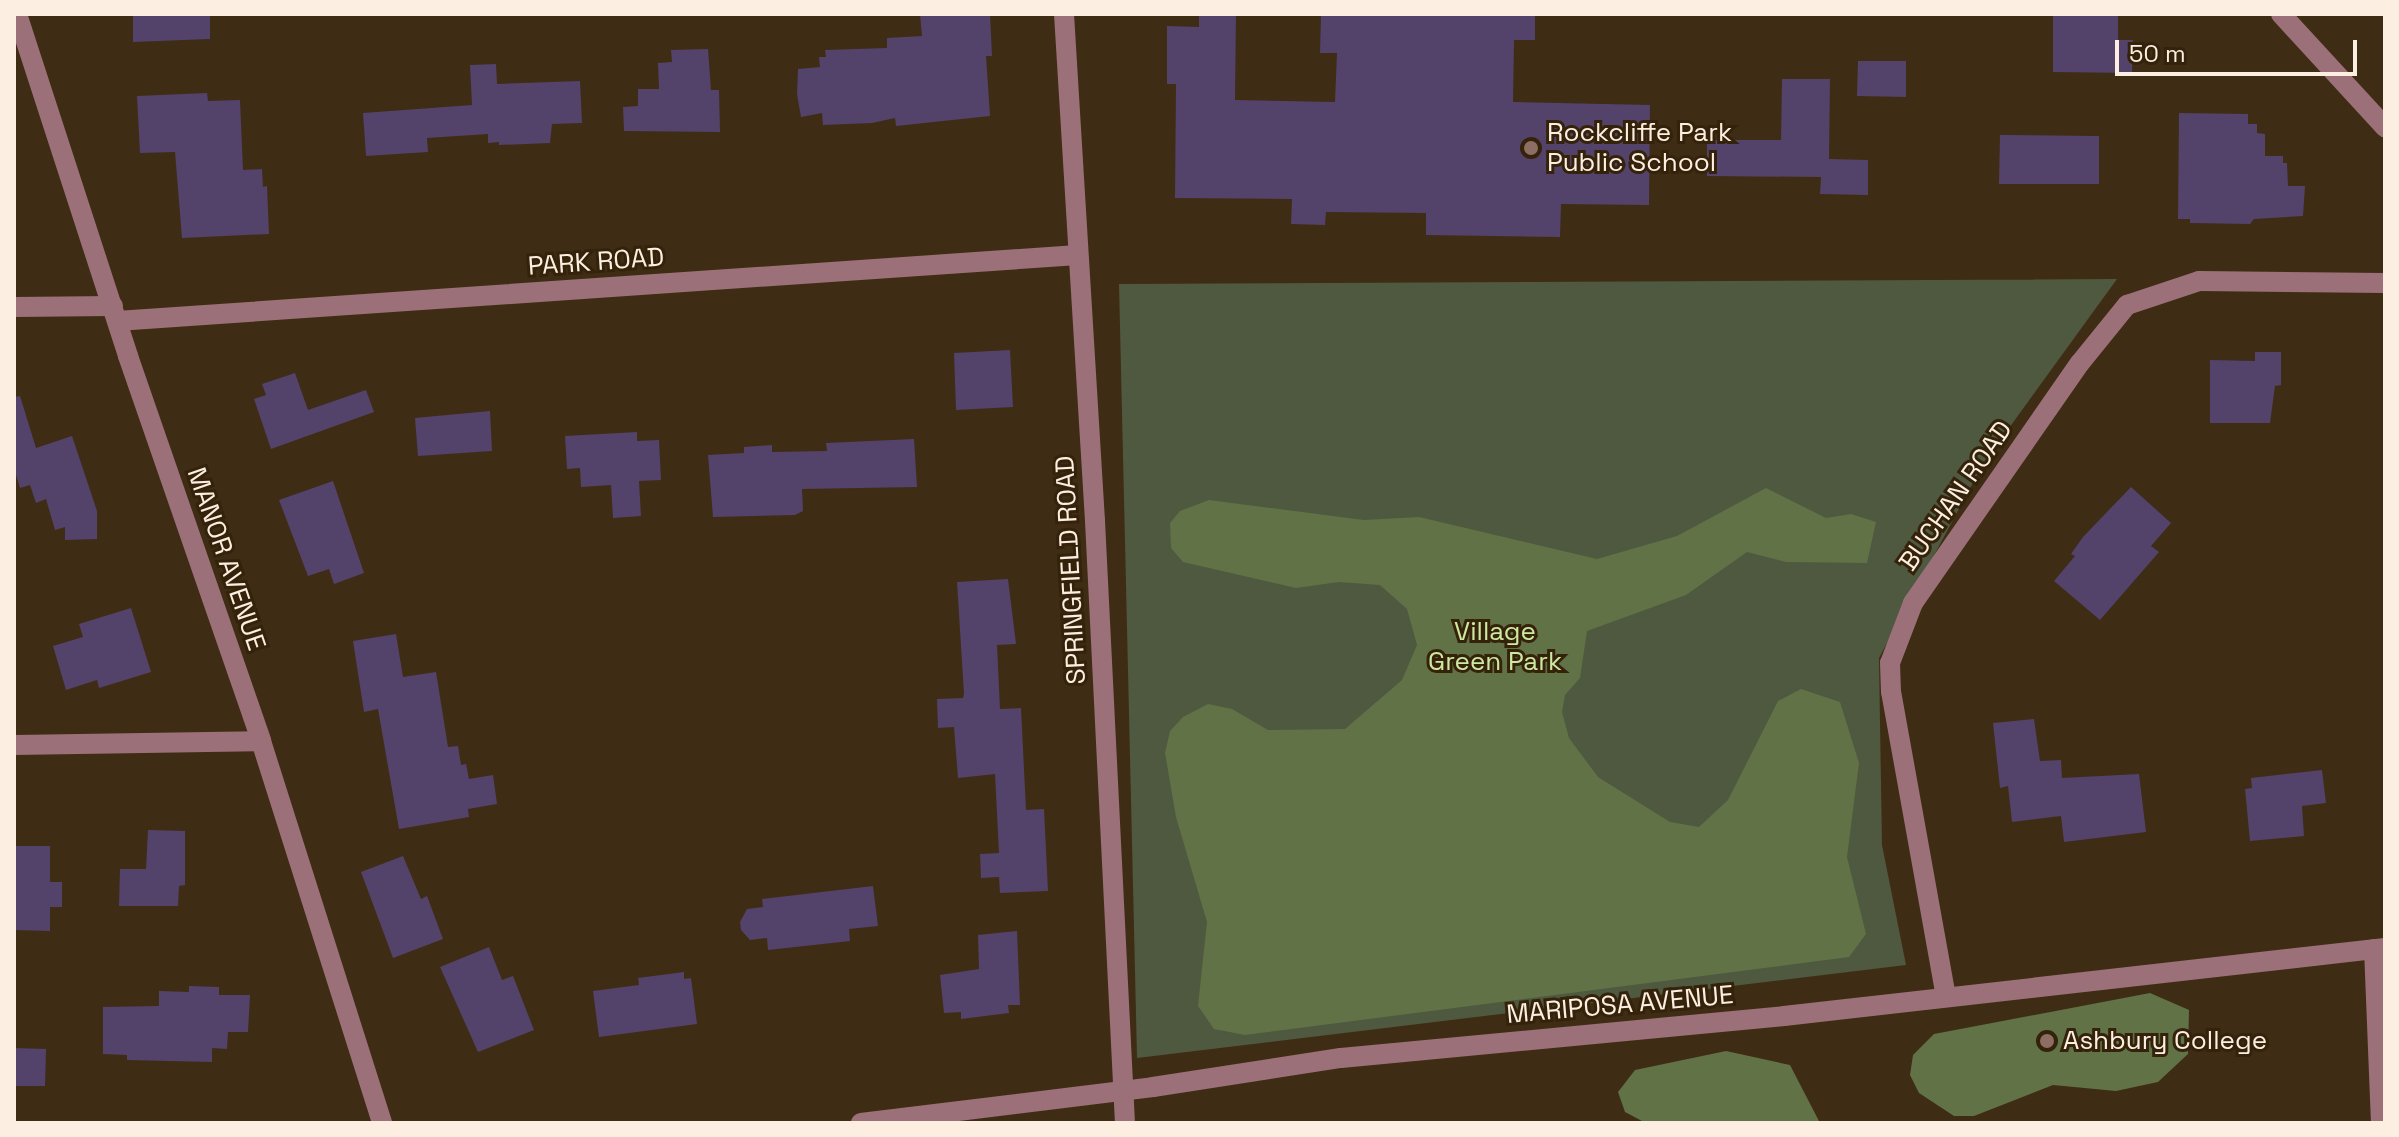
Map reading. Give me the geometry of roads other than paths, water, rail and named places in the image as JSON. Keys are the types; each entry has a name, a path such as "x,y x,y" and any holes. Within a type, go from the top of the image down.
{"street":[{"name":"MANOR AVENUE","path":"17,14 115,314 261,741 382,1123"},
{"name":"SPRINGFIELD ROAD","path":"1064,14 1125,1123"},
{"path":"2281,14 2385,127"},
{"name":"PARK ROAD","path":"14,307 115,314 1078,255"},
{"name":"BUCHAN ROAD","path":"1946,997 1891,692 1890,663 1913,603 2080,363 2127,305 2199,281 2385,283"},
{"path":"14,745 261,741"},
{"path":"2379,948 2381,1123"},
{"name":"MARIPOSA AVENUE","path":"861,1123 1123,1090 1341,1058 1946,997 2379,948"}],"place":[{"name":"Rockcliffe Park Public School","path":"1531,148"},
{"name":"Ashbury College","path":"2047,1041"}],"park label":[{"name":"Village Green Park","path":"1495,647"}]}
